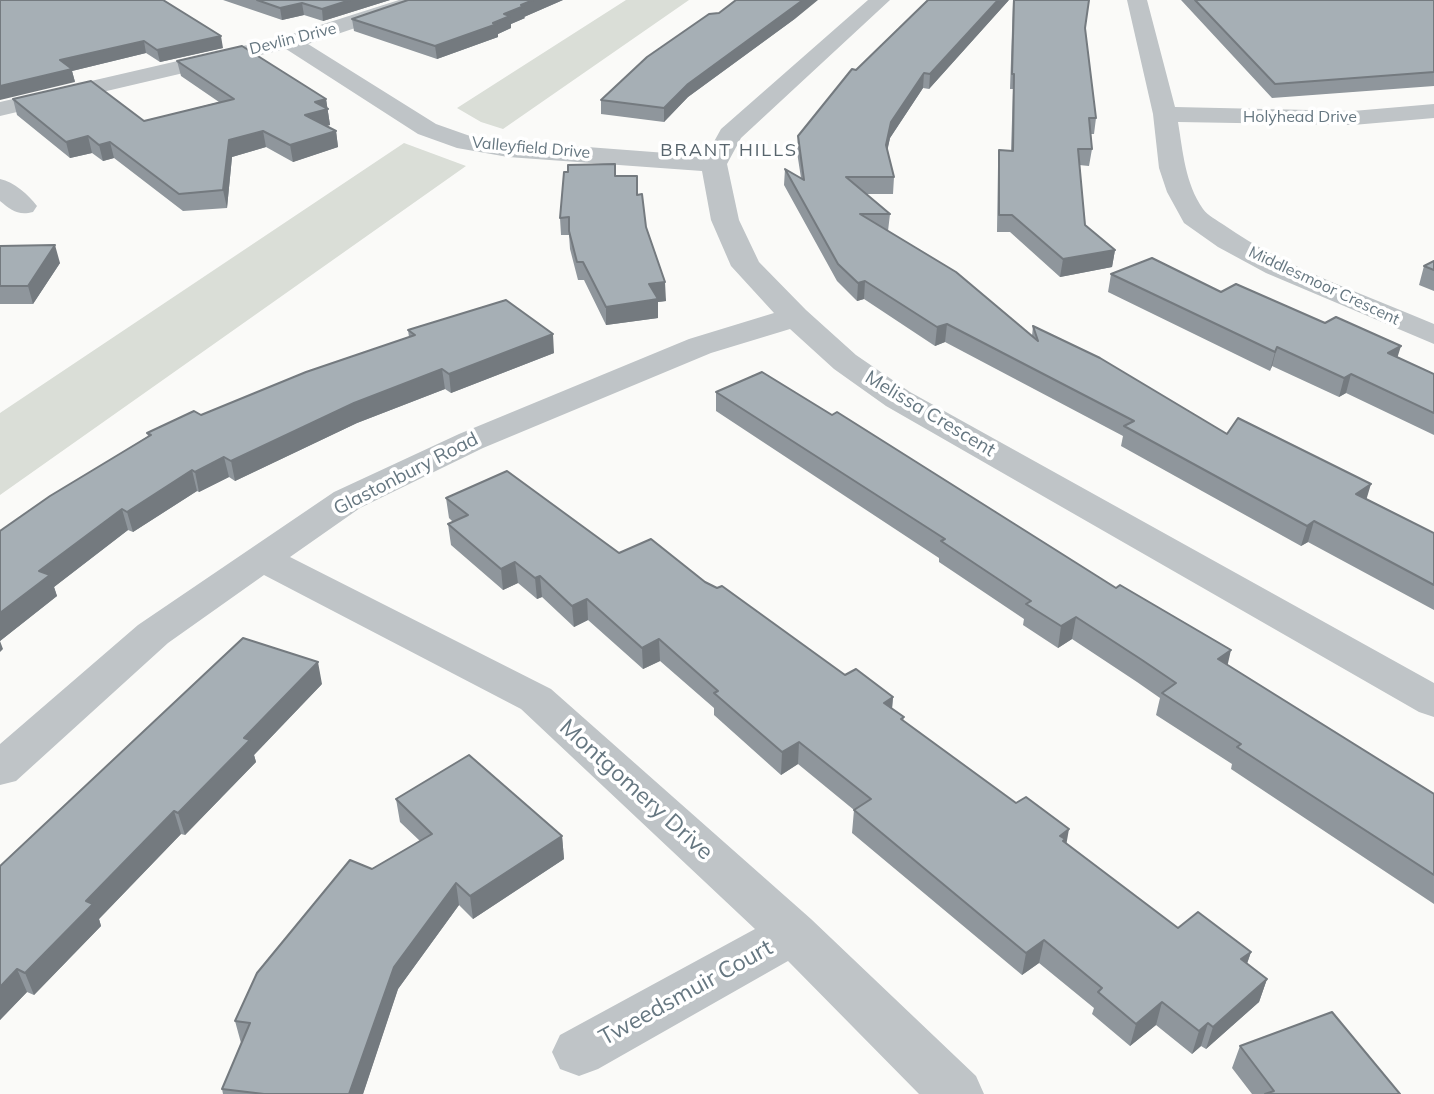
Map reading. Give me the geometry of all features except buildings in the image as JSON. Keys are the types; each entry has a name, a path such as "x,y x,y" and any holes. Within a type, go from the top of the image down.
{"street":[{"name":"Devlin Drive","path":"0,108 290,42 419,0"},
{"path":"714,164 730,134 880,0"},
{"name":"Middlesmoor Crescent","path":"1137,0 1166,114 1172,168 1180,192 1194,216 1228,241 1276,267 1434,335"},
{"name":"Valleyfield Drive","path":"290,42 427,129 466,143 508,149 714,164"},
{"name":"Holyhead Drive","path":"1166,114 1341,118 1434,111"},
{"name":"Melissa Crescent","path":"714,164 725,220 746,266 795,317 845,362 898,399 1434,702"},
{"path":"0,187 23,206"},
{"name":"Glastonbury Road","path":"0,769 153,634 347,500 471,441 699,346 795,317"},
{"name":"Montgomery Drive","path":"262,559 536,699 793,933 956,1094"},
{"name":"Tweedsmuir Court","path":"579,1052 793,933"}],"shaded area":[{"path":"626,0 689,0 503,129 481,122 457,108"},
{"path":"404,143 466,166 0,495 0,413"}],"district":[{"name":"BRANT HILLS","path":"729,151"}]}
